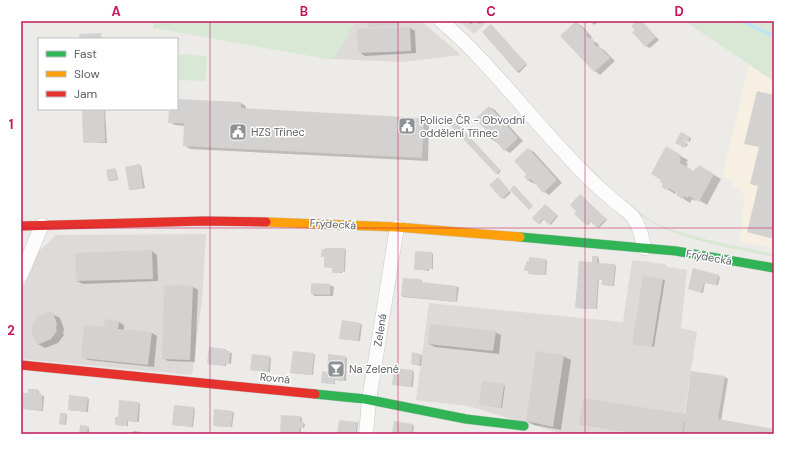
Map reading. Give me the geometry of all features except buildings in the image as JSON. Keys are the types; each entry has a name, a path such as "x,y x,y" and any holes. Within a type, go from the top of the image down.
{"main road":[{"name":"Frýdecká","path":"21,226 204,221 281,222 397,227 644,248 774,268"},
{"name":"Rovná","path":"21,365 365,398 466,419 524,426"}],"street":[{"path":"441,21 462,39 588,177 632,216 642,234 644,248"},
{"path":"21,275 42,225"},
{"name":"Zelená","path":"366,434 369,400 397,227"}],"shaded area":[{"path":"350,21 421,21 461,55 403,62 332,59"},
{"path":"459,21 488,21 474,34"},
{"path":"749,66 774,81 774,248 739,241 745,198 740,189 733,186 734,180 722,177"},
{"path":"206,234 202,300 192,375 21,359 21,292 37,253 56,235"},
{"path":"632,260 665,264 668,267 687,270 681,328 697,332 681,434 563,434 468,406 416,400 429,303 623,322"}],"green space":[{"path":"153,21 356,21 333,60 153,28"},
{"path":"685,21 774,21 774,81 686,22"},
{"path":"178,54 207,56 205,81 178,80"},
{"path":"584,161 620,197 652,221 666,228 709,240 774,254 774,257 719,246 683,236 649,221 621,201 586,167"}],"waterway":[{"path":"742,21 774,36"}],"traffic: fast":[{"path":"520,237 676,251 774,268"},
{"path":"315,394 365,399 466,419 524,426"}],"traffic: slow":[{"path":"266,222 397,227 520,237"}],"traffic: jam":[{"path":"21,226 204,221 266,222"},
{"path":"21,365 315,394"}],"place":[{"name":"Policie ČR - Obvodní oddělení Třinec","path":"407,126"},
{"name":"HZS Třinec","path":"238,132"},
{"name":"Na Zelené","path":"336,369"}]}
